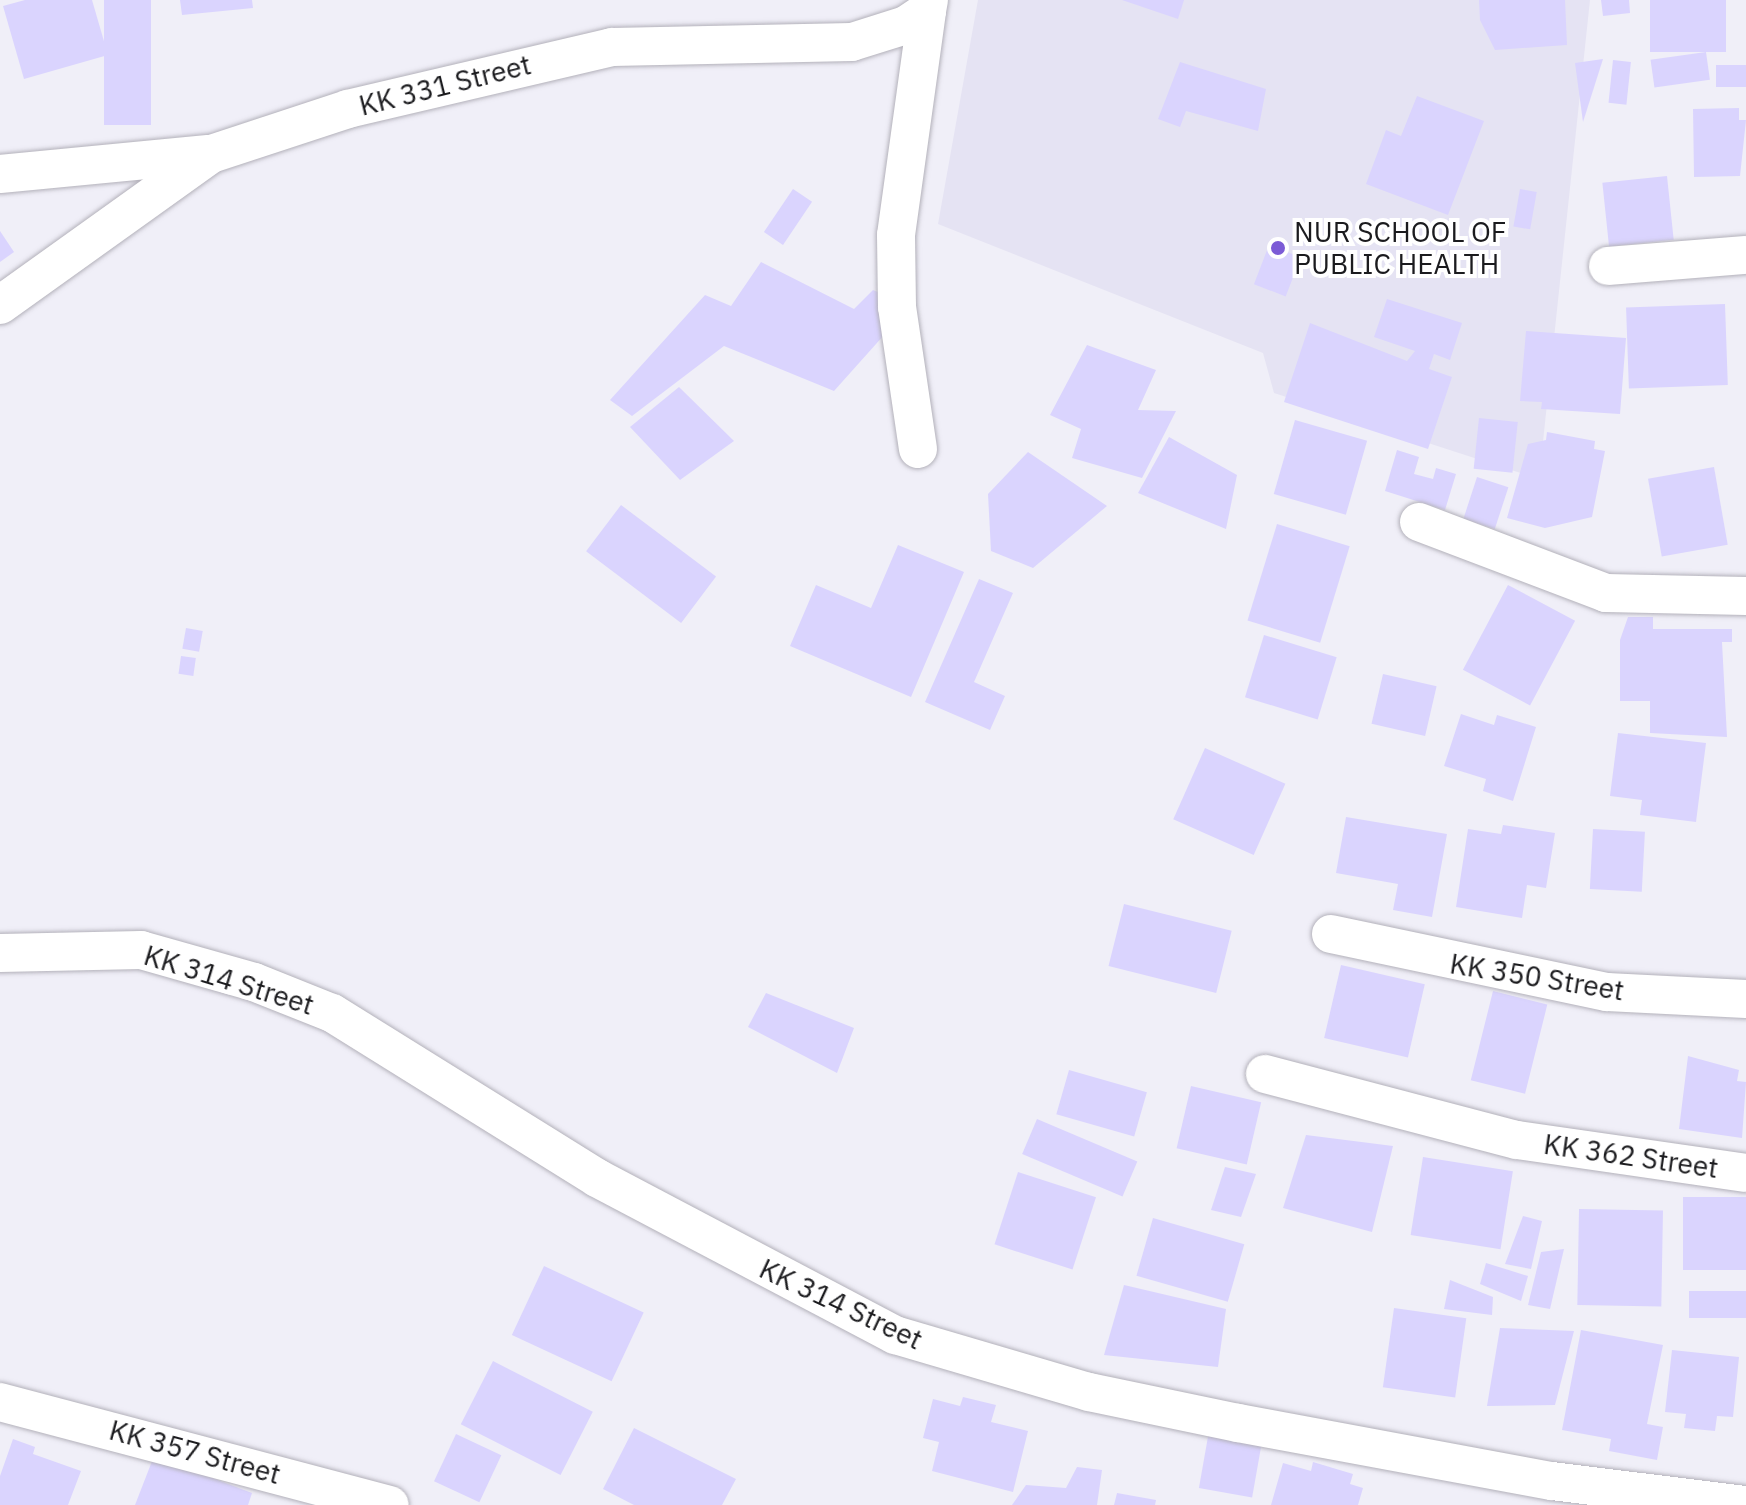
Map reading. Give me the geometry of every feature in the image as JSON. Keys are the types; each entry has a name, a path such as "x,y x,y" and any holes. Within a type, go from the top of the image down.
{"street":[{"name":"KK 331 Street","path":"0,305 211,154 348,109 505,68 612,47 852,42 889,33 928,6"},
{"path":"918,449 897,307 896,235 928,6"},
{"path":"0,174 211,154"},
{"path":"1608,266 1746,255"},
{"path":"1419,522 1606,593 1746,596"},
{"name":"KK 350 Street","path":"1331,934 1607,992 1746,999"},
{"name":"KK 314 Street","path":"0,953 141,950 254,982 332,1013 597,1178 728,1252 895,1335 1089,1392 1238,1423 1552,1481 1745,1505"},
{"name":"KK 362 Street","path":"1265,1074 1517,1140 1746,1173"},
{"name":"KK 357 Street","path":"0,1402 309,1494 390,1505"}],"shaded area":[{"name":"NUR SCHOOL OF PUBLIC HEALTH","path":"978,0 1590,0 1539,479 1274,393 1263,353 938,224"}],"building":[{"path":"25,0 92,0 108,55 24,79 3,6"},
{"path":"104,0 151,0 151,125 104,125"},
{"path":"180,0 252,0 253,8 182,15"},
{"path":"1122,0 1184,0 1178,19"},
{"path":"1479,0 1565,0 1567,45 1495,50 1480,20"},
{"path":"1601,0 1629,0 1630,13 1603,16"},
{"path":"1650,0 1726,0 1726,52 1650,52"},
{"path":"1706,52 1710,80 1654,88 1651,60"},
{"path":"1603,59 1583,122 1575,63"},
{"path":"1613,60 1631,62 1626,105 1609,103"},
{"path":"1180,62 1266,89 1258,131 1186,111 1180,127 1158,119"},
{"path":"1716,65 1746,65 1746,87 1716,87"},
{"path":"1417,96 1484,121 1448,215 1366,184 1386,130 1401,136"},
{"path":"1739,108 1739,120 1746,120 1740,176 1694,177 1693,109"},
{"path":"1667,176 1674,240 1609,246 1602,183"},
{"path":"793,189 812,202 783,245 764,232"},
{"path":"1520,189 1537,192 1530,229 1513,226"},
{"path":"0,231 14,252 0,262"},
{"path":"1269,245 1301,257 1286,296 1254,284"},
{"path":"761,262 854,309 873,290 910,306 834,391 724,346 632,416 610,400 705,295 731,306"},
{"path":"1387,299 1462,323 1450,360 1434,354 1429,369 1452,377 1428,449 1284,402 1310,323 1407,361 1415,351 1374,337"},
{"path":"1725,304 1728,385 1629,388 1626,307"},
{"path":"1526,331 1626,338 1620,414 1541,409 1542,402 1520,401"},
{"path":"1087,345 1156,370 1138,410 1176,411 1142,478 1072,458 1081,429 1050,415"},
{"path":"679,387 734,441 680,480 630,427"},
{"path":"1479,418 1518,422 1512,473 1474,469"},
{"path":"1295,420 1367,441 1346,515 1274,494"},
{"path":"1547,432 1595,441 1594,449 1605,451 1592,517 1545,528 1507,518 1528,444 1546,440"},
{"path":"1169,437 1237,475 1226,529 1138,493"},
{"path":"1397,450 1419,457 1414,474 1433,479 1436,468 1456,474 1445,510 1385,491"},
{"path":"1028,452 1107,506 1033,568 991,551 988,494"},
{"path":"1714,467 1728,545 1662,556 1648,479"},
{"path":"1477,477 1508,487 1495,529 1463,519"},
{"path":"621,505 716,577 681,623 586,551"},
{"path":"1277,524 1350,546 1320,643 1247,621"},
{"path":"898,545 964,572 911,697 790,646 816,585 871,608"},
{"path":"979,579 1013,593 974,682 1005,696 990,730 925,702"},
{"path":"1508,585 1575,621 1530,705 1463,670"},
{"path":"1628,617 1653,617 1653,629 1732,629 1732,642 1722,642 1727,737 1650,733 1650,701 1620,701 1620,640"},
{"path":"186,628 203,631 199,652 182,649"},
{"path":"1264,635 1337,657 1318,719 1245,697"},
{"path":"181,656 196,658 193,676 178,674"},
{"path":"1383,674 1437,686 1425,736 1372,724"},
{"path":"1461,714 1494,725 1497,715 1536,727 1513,801 1483,791 1486,779 1444,766"},
{"path":"1618,733 1706,743 1696,822 1640,815 1642,800 1610,796"},
{"path":"1205,748 1285,784 1254,855 1173,819"},
{"path":"1346,817 1447,834 1432,917 1393,910 1398,884 1336,873"},
{"path":"1503,825 1555,833 1546,888 1527,885 1522,918 1456,907 1468,829 1501,834"},
{"path":"1593,829 1645,832 1642,892 1590,889"},
{"path":"1124,904 1232,931 1216,993 1109,966"},
{"path":"1341,965 1425,984 1408,1057 1324,1038"},
{"path":"1493,991 1547,1005 1525,1094 1471,1080"},
{"path":"766,993 854,1028 837,1073 748,1027"},
{"path":"1688,1056 1739,1070 1737,1081 1746,1082 1742,1138 1679,1129"},
{"path":"1069,1070 1147,1092 1134,1137 1056,1114"},
{"path":"1191,1086 1261,1102 1247,1165 1177,1148"},
{"path":"1037,1119 1137,1162 1122,1197 1022,1154"},
{"path":"1306,1135 1393,1146 1372,1232 1283,1208"},
{"path":"1423,1157 1513,1171 1501,1249 1411,1235"},
{"path":"1225,1167 1256,1174 1241,1217 1211,1210"},
{"path":"1018,1172 1096,1197 1073,1270 995,1244"},
{"path":"1683,1197 1746,1197 1746,1270 1683,1270"},
{"path":"1579,1209 1663,1210 1661,1306 1577,1305"},
{"path":"1523,1216 1542,1221 1531,1269 1505,1264"},
{"path":"1153,1218 1244,1244 1228,1302 1136,1276"},
{"path":"1564,1249 1550,1309 1528,1305 1541,1252"},
{"path":"1486,1263 1528,1276 1521,1301 1480,1284"},
{"path":"544,1266 644,1312 612,1381 512,1335"},
{"path":"1450,1280 1493,1297 1492,1315 1444,1309"},
{"path":"1124,1285 1226,1309 1218,1367 1104,1355"},
{"path":"1689,1291 1746,1291 1746,1318 1689,1318"},
{"path":"1394,1308 1466,1318 1455,1397 1383,1387"},
{"path":"1500,1328 1574,1331 1555,1405 1487,1406"},
{"path":"1581,1330 1663,1345 1647,1424 1663,1427 1657,1460 1609,1451 1611,1439 1562,1430"},
{"path":"1672,1350 1739,1357 1733,1417 1717,1416 1715,1431 1684,1428 1686,1414 1665,1412"},
{"path":"493,1361 593,1412 561,1475 461,1424"},
{"path":"963,1397 996,1405 991,1422 1028,1431 1013,1492 932,1471 939,1442 923,1438 933,1399 960,1406"},
{"path":"634,1428 736,1479 722,1505 634,1505 603,1489"},
{"path":"1209,1431 1262,1440 1252,1497 1199,1488"},
{"path":"456,1434 501,1455 479,1502 434,1481"},
{"path":"13,1439 35,1447 33,1454 81,1471 68,1505 0,1505 0,1476"},
{"path":"154,1456 252,1493 248,1505 135,1505"},
{"path":"1313,1462 1353,1474 1350,1484 1363,1488 1358,1505 1271,1505 1283,1463 1311,1471"},
{"path":"1077,1467 1102,1470 1097,1505 1012,1505 1026,1485 1066,1488"},
{"path":"1117,1493 1156,1500 1155,1505 1114,1505"}],"place":[{"name":"NUR SCHOOL OF PUBLIC HEALTH","path":"1278,248"}]}
